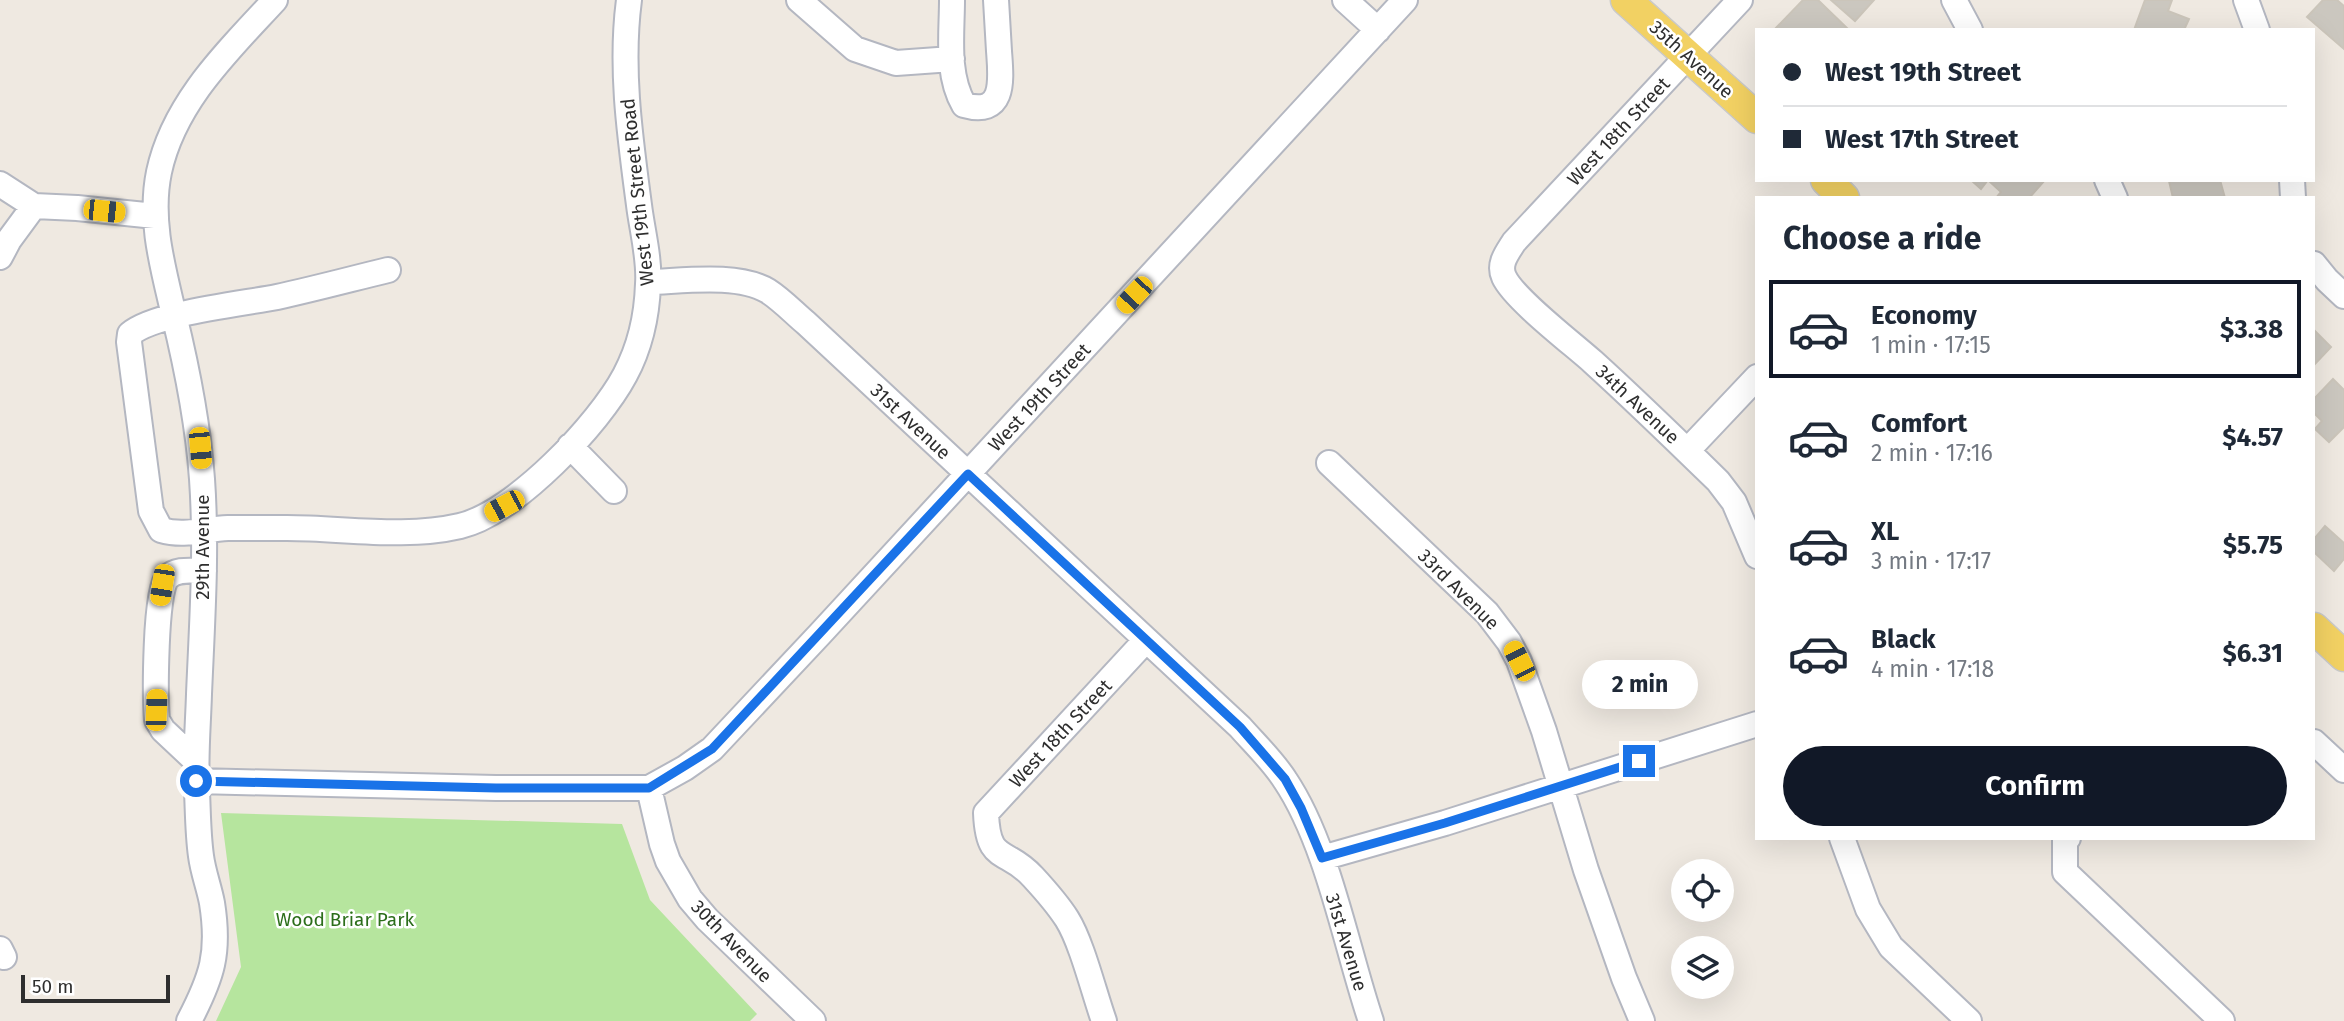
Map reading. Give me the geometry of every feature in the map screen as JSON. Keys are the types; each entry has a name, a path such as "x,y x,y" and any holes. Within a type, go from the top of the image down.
{"main road":[{"name":"35th Avenue","path":"1626,0 1755,116"},
{"path":"1828,182 1842,196"},
{"path":"2315,629 2344,656"}],"street":[{"name":"29th Avenue","path":"196,771 204,571 200,448 175,316 162,266 155,216 159,174 166,147 192,95 275,0"},
{"name":"West 19th Street Road","path":"175,316 146,324 130,334 129,342 150,511 161,530 175,534 204,533 225,528 425,533 464,525 519,496 570,446 612,397 626,373 643,331 649,282 625,80 629,0"},
{"path":"799,0 855,49 896,63 952,58"},
{"path":"951,0 952,58 956,91 964,105 978,109 992,104 1002,87 996,0"},
{"path":"1345,0 1378,30"},
{"name":"West 19th Street","path":"649,788 712,749 1405,0"},
{"name":"West 18th Street","path":"1502,266 1514,242 1740,0"},
{"path":"1954,0 1969,28"},
{"path":"2245,0 2256,28"},
{"path":"0,184 34,206 155,216"},
{"path":"0,257 34,206"},
{"path":"2315,265 2344,296"},
{"name":"34th Avenue","path":"1502,266 1503,276 1529,305 1718,481 1734,502 1755,551"},
{"path":"175,316 278,297 388,270"},
{"name":"31st Avenue","path":"649,282 704,280 748,283 768,292 806,323 1240,727 1285,779 1301,808 1322,858 1371,1021"},
{"path":"1687,451 1755,379"},
{"path":"570,446 614,491"},
{"name":"33rd Avenue","path":"1329,463 1487,613 1509,642 1519,661 1540,719 1586,870 1642,1021"},
{"path":"189,1021 206,988 215,950 212,903 201,856 196,771 157,720 159,604 162,585 171,574 180,571 204,571"},
{"name":"West 18th Street","path":"1104,1021 1068,920 1021,865 998,853 990,842 986,813 1146,640"},
{"path":"1322,858 1445,823 1755,725"},
{"path":"2315,743 2344,770"},
{"path":"196,771 496,788 649,788"},
{"name":"30th Avenue","path":"649,788 662,844 690,899 799,1016"},
{"path":"1843,840 1868,909 1891,947 1969,1021"},
{"path":"2066,840 2066,872 2222,1021"}],"green space":[{"name":"Wood Briar Park","path":"221,813 622,824 650,900 757,1014 750,1021 216,1021 241,967"}],"building":[{"path":"1803,0 1818,0 1847,28 1776,28"},
{"path":"1831,0 1874,0 1855,21"},
{"path":"2145,0 2172,0 2168,11 2189,19 2185,28 2135,28"},
{"path":"2323,0 2337,0 2344,6 2344,49 2307,17"},
{"path":"1973,182 1986,182 1981,189"},
{"path":"1990,182 2043,182 2031,196 1998,196 2001,192"},
{"path":"2169,182 2221,182 2224,196 2173,196"},
{"path":"2315,331 2331,347 2315,364"},
{"path":"2333,379 2344,390 2344,427 2329,442 2315,429 2322,421 2315,414 2315,398"},
{"path":"2325,526 2344,543 2344,559 2334,571 2315,553 2315,538"}],"route":[{"path":"196,781 596,790 649,788 712,749 968,474 1240,727 1285,779 1301,808 1322,858 1445,823 1639,761"}]}
